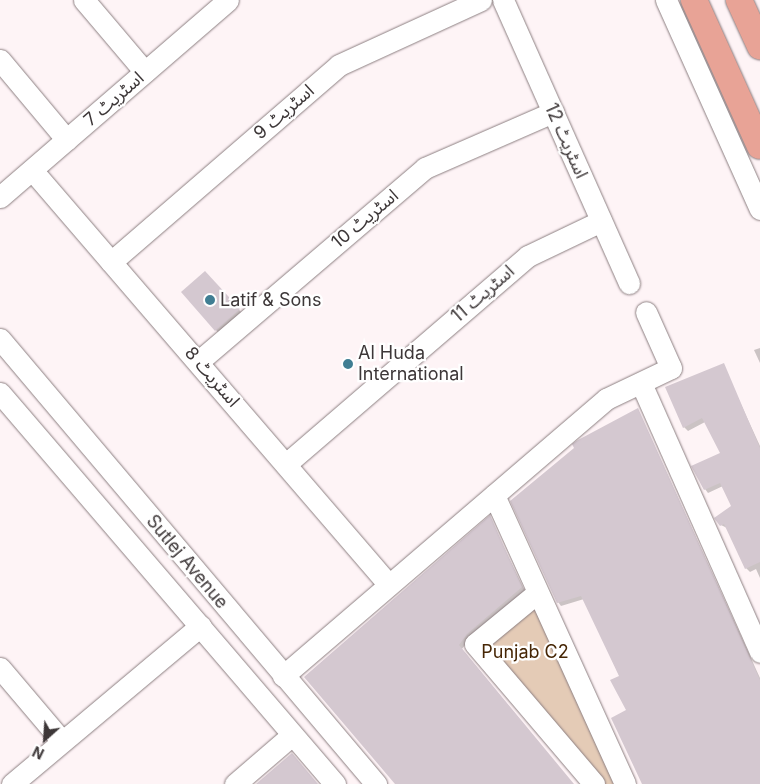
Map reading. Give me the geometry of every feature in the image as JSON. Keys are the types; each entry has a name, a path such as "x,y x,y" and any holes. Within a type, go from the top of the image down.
{"main road":[{"path":"694,0 760,146"},
{"path":"739,0 760,46"}],"street":[{"path":"84,0 145,72"},
{"name":"اسٹریٹ 9","path":"111,262 339,66 481,0"},
{"name":"اسٹریٹ 12","path":"503,0 629,283"},
{"path":"666,0 760,209"},
{"name":"اسٹریٹ 7","path":"0,197 145,72 213,4"},
{"path":"0,60 67,140"},
{"name":"اسٹریٹ 10","path":"199,361 425,168 553,112"},
{"name":"اسٹریٹ 8","path":"32,170 199,361 389,585"},
{"name":"اسٹریٹ 11","path":"286,464 528,256 602,221"},
{"path":"283,676 606,399 671,368 646,312"},
{"name":"Sutlej Avenue","path":"0,339 376,784"},
{"path":"0,392 27,372"},
{"path":"640,383 760,652"},
{"name":"Sutlej Avenue","path":"0,392 335,784"},
{"path":"494,495 625,784"},
{"path":"538,593 475,644 594,784"},
{"path":"12,784 200,626"},
{"path":"0,668 62,741"},
{"path":"235,784 292,734"}],"green space":[{"name":"Punjab C2","path":"534,606 614,784 603,784 485,648"}],"building":[{"name":"Latif & Sons","path":"205,271 240,309 215,331 181,292"},
{"path":"724,363 760,448 760,562 745,569 724,524 720,526 714,518 731,506 720,483 704,490 691,466 720,453 702,418 683,428 665,387"},
{"path":"638,408 760,680 760,784 642,784 611,718 626,710 610,680 619,676 581,596 557,603 510,501 574,448 572,444"},
{"path":"490,515 522,587 467,634 459,645 574,784 395,784 304,677"},
{"path":"292,753 318,784 256,784"}],"place":[{"name":"Latif & Sons","path":"210,300"},
{"name":"Al Huda International","path":"348,364"}]}
